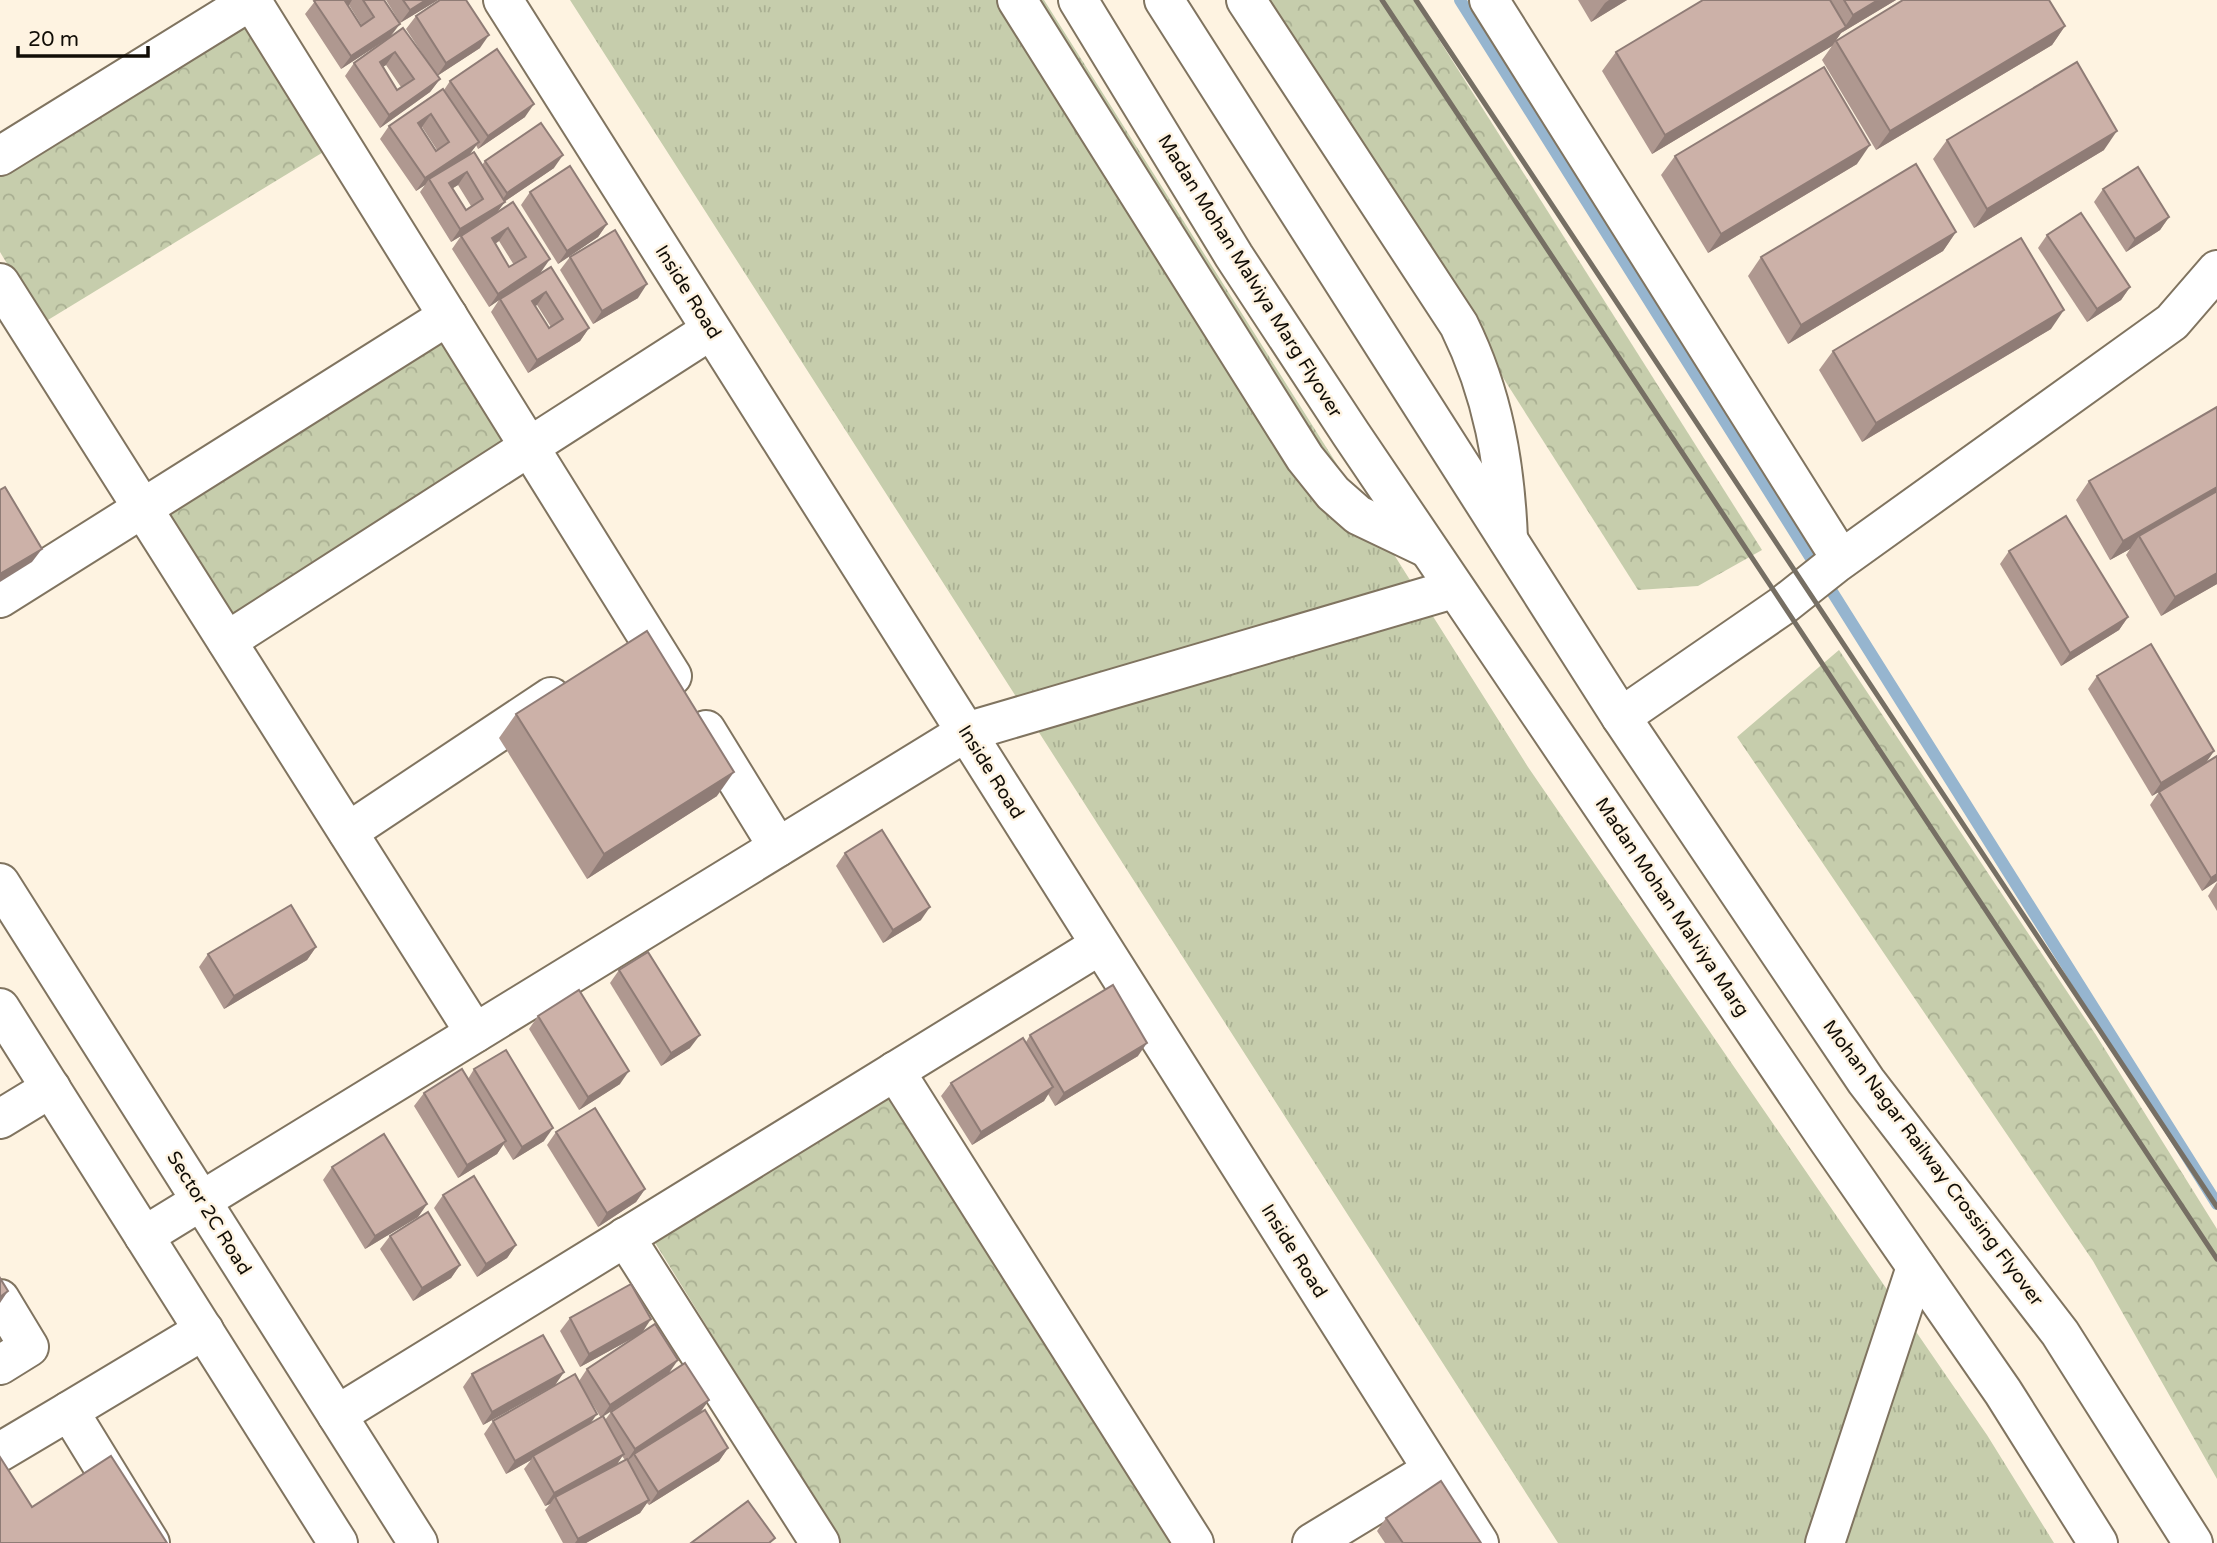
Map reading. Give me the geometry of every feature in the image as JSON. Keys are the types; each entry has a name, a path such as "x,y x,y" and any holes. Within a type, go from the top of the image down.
{"street":[{"path":"0,156 252,0 779,847"},
{"name":"Inside Road","path":"503,0 1479,1543"},
{"path":"1017,0 1305,458 1333,493 1358,515 1427,548"},
{"name":"Madan Mohan Malviya Marg Flyover","path":"1078,0 1234,256 1427,548"},
{"path":"1164,0 1621,717 1782,606 1838,562 2172,322 2217,270"},
{"path":"1246,0 1459,325 1476,361 1501,446 1508,542"},
{"path":"1489,0 1838,562"},
{"path":"0,283 475,1033"},
{"path":"0,598 448,316"},
{"path":"227,641 711,330"},
{"name":"Madan Mohan Malviya Marg","path":"1427,548 1916,1267"},
{"path":"144,1236 966,732 1453,589"},
{"path":"612,657 646,634"},
{"path":"348,832 577,680"},
{"name":"Mohan Nagar Railway Crossing Flyover","path":"1621,717 1866,1081 2060,1332 2193,1543"},
{"name":"Sector 2C Road","path":"0,883 418,1543"},
{"path":"337,1415 1100,944"},
{"path":"0,1007 338,1543"},
{"path":"895,1070 1194,1543"},
{"path":"0,1119 51,1088"},
{"path":"625,1237 820,1543"},
{"path":"1825,1543 1916,1267"},
{"path":"1916,1267 2003,1392 2098,1543"},
{"path":"0,1299 29,1347 0,1365"},
{"path":"0,1452 204,1330"},
{"path":"69,1411 150,1543"},
{"path":"1312,1543 1432,1470"}],"green space":[{"path":"570,0 1044,0 1528,767 1987,1435 2054,1543 1558,1543"},
{"path":"1263,0 1414,0 1762,550 1698,586 1638,590"},
{"path":"246,21 325,151 43,323 0,252 0,171"},
{"path":"442,336 509,444 230,620 163,512"},
{"path":"1839,650 2096,1035 2217,1229 2217,1479 2093,1261 1737,737"},
{"path":"891,1093 1170,1543 841,1543 654,1241"}],"building":[{"path":"346,0 361,26 374,17 363,0 384,0 400,24 351,56 314,1"},
{"path":"403,0 426,0 410,10"},
{"path":"440,0 466,0 489,35 446,63 416,16"},
{"path":"1703,0 1830,0 1846,27 1665,135 1616,52"},
{"path":"1844,0 1878,0 1853,15"},
{"path":"1903,0 2049,0 2065,26 1890,131 1836,41"},
{"path":"403,28 440,79 389,115 354,63","holes":["395,52 414,79 397,90 380,62"]},
{"path":"497,49 534,104 488,136 450,81"},
{"path":"2077,62 2117,131 1987,209 1947,140"},
{"path":"1824,67 1870,145 1721,234 1675,156"},
{"path":"443,89 479,142 425,178 389,126","holes":["431,114 449,142 436,151 418,123"]},
{"path":"541,123 563,155 507,193 485,161"},
{"path":"474,152 505,202 460,229 429,179","holes":["467,172 483,199 466,210 449,183"]},
{"path":"1916,164 1956,232 1801,325 1761,257"},
{"path":"570,166 607,224 567,251 530,192"},
{"path":"2138,167 2169,217 2135,239 2103,189"},
{"path":"513,202 550,259 498,294 461,236","holes":["508,228 526,257 509,267 492,238"]},
{"path":"2081,213 2130,287 2097,309 2047,235"},
{"path":"615,230 647,284 602,311 570,257"},
{"path":"2021,238 2064,310 1876,423 1833,351"},
{"path":"551,267 589,328 537,360 500,299","holes":["546,292 563,319 549,328 532,301"]},
{"path":"2217,407 2217,487 2123,541 2089,481"},
{"path":"5,487 42,549 0,574 0,490"},
{"path":"2217,491 2217,573 2175,597 2139,536"},
{"path":"2066,516 2128,617 2070,653 2009,551"},
{"path":"647,631 734,772 604,854 516,714"},
{"path":"2151,644 2214,751 2161,783 2097,676"},
{"path":"2217,756 2217,874 2211,878 2159,792"},
{"path":"882,830 930,907 893,930 845,853"},
{"path":"291,905 316,947 234,996 208,954"},
{"path":"648,952 700,1035 671,1053 619,970"},
{"path":"1113,985 1147,1043 1064,1093 1030,1035"},
{"path":"579,990 629,1071 588,1097 538,1016"},
{"path":"1023,1038 1053,1087 981,1132 951,1083"},
{"path":"506,1050 553,1128 522,1147 474,1069"},
{"path":"462,1069 506,1141 467,1165 424,1093"},
{"path":"595,1108 645,1189 607,1213 556,1132"},
{"path":"384,1134 427,1204 375,1236 332,1167"},
{"path":"474,1176 516,1245 486,1264 443,1195"},
{"path":"428,1212 460,1265 422,1288 390,1236"},
{"path":"0,1278 8,1291 0,1297"},
{"path":"631,1284 651,1319 589,1354 570,1318"},
{"path":"655,1324 678,1360 610,1405 587,1369"},
{"path":"543,1335 564,1372 492,1412 472,1374"},
{"path":"685,1363 709,1400 635,1449 611,1412"},
{"path":"575,1374 597,1414 515,1461 493,1421"},
{"path":"705,1410 728,1448 658,1492 634,1454"},
{"path":"603,1416 624,1454 554,1493 533,1456"},
{"path":"111,1456 167,1543 0,1543 0,1457 32,1507"},
{"path":"627,1459 649,1500 578,1539 555,1497"},
{"path":"1441,1481 1481,1543 1403,1543 1386,1518"},
{"path":"748,1501 775,1538 769,1543 691,1543"}],"waterway":[{"path":"1460,0 2217,1204"}],"railway":[{"path":"1382,0 2217,1259"},
{"path":"1416,0 2217,1207"}]}
